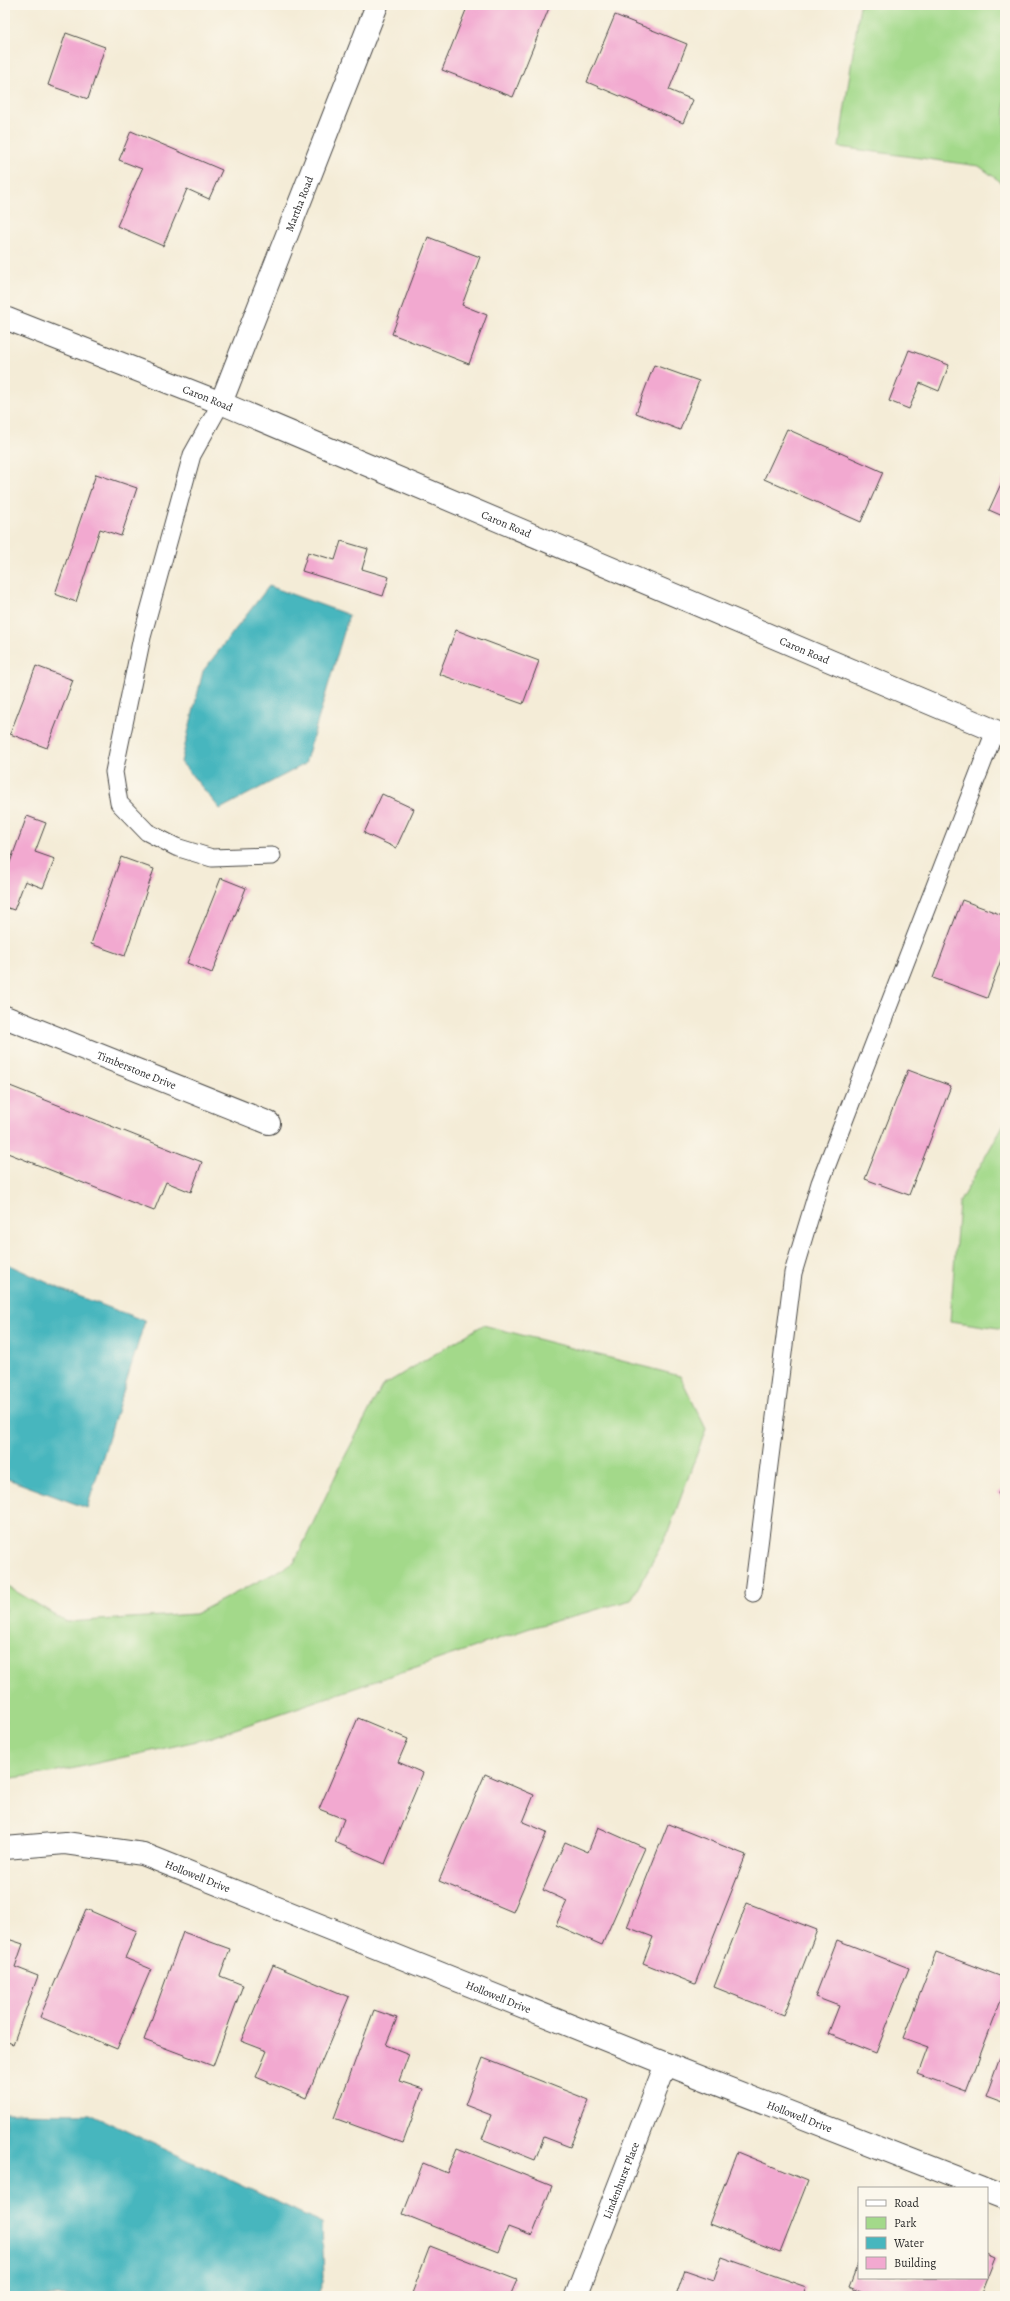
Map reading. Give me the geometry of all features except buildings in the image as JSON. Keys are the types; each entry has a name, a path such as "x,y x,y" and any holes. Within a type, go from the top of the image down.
{"street":[{"name":"Martha Road","path":"221,403 377,5"},
{"name":"Caron Road","path":"5,318 221,403 1000,733"},
{"name":"Timberstone Drive","path":"5,1017 269,1123"},
{"name":"Hollowell Drive","path":"5,1848 64,1843 143,1854 666,2064 980,2187"},
{"name":"Lindenhurst Place","path":"576,2296 666,2064"},
{"path":"988,2190 1005,2196"}],"lane":[{"path":"221,403 192,456 142,637 114,772 119,803 147,832 176,848 212,858 272,856"},
{"path":"753,1593 793,1274 820,1183 1000,733"}],"green space":[{"path":"860,5 1005,5 1005,185 979,166 839,147"},
{"path":"1005,1122 1005,1329 950,1321 959,1203"},
{"path":"483,1325 680,1376 706,1429 667,1535 631,1600 530,1628 206,1739 57,1772 5,1779 5,1585 67,1622 195,1614 294,1563 343,1460 382,1386"}],"water":[{"path":"269,586 349,615 305,764 220,809 181,762 203,671"},
{"path":"5,1263 65,1291 145,1321 87,1508 5,1478"},
{"path":"5,2113 90,2114 322,2223 324,2278 317,2296 5,2296"}]}
